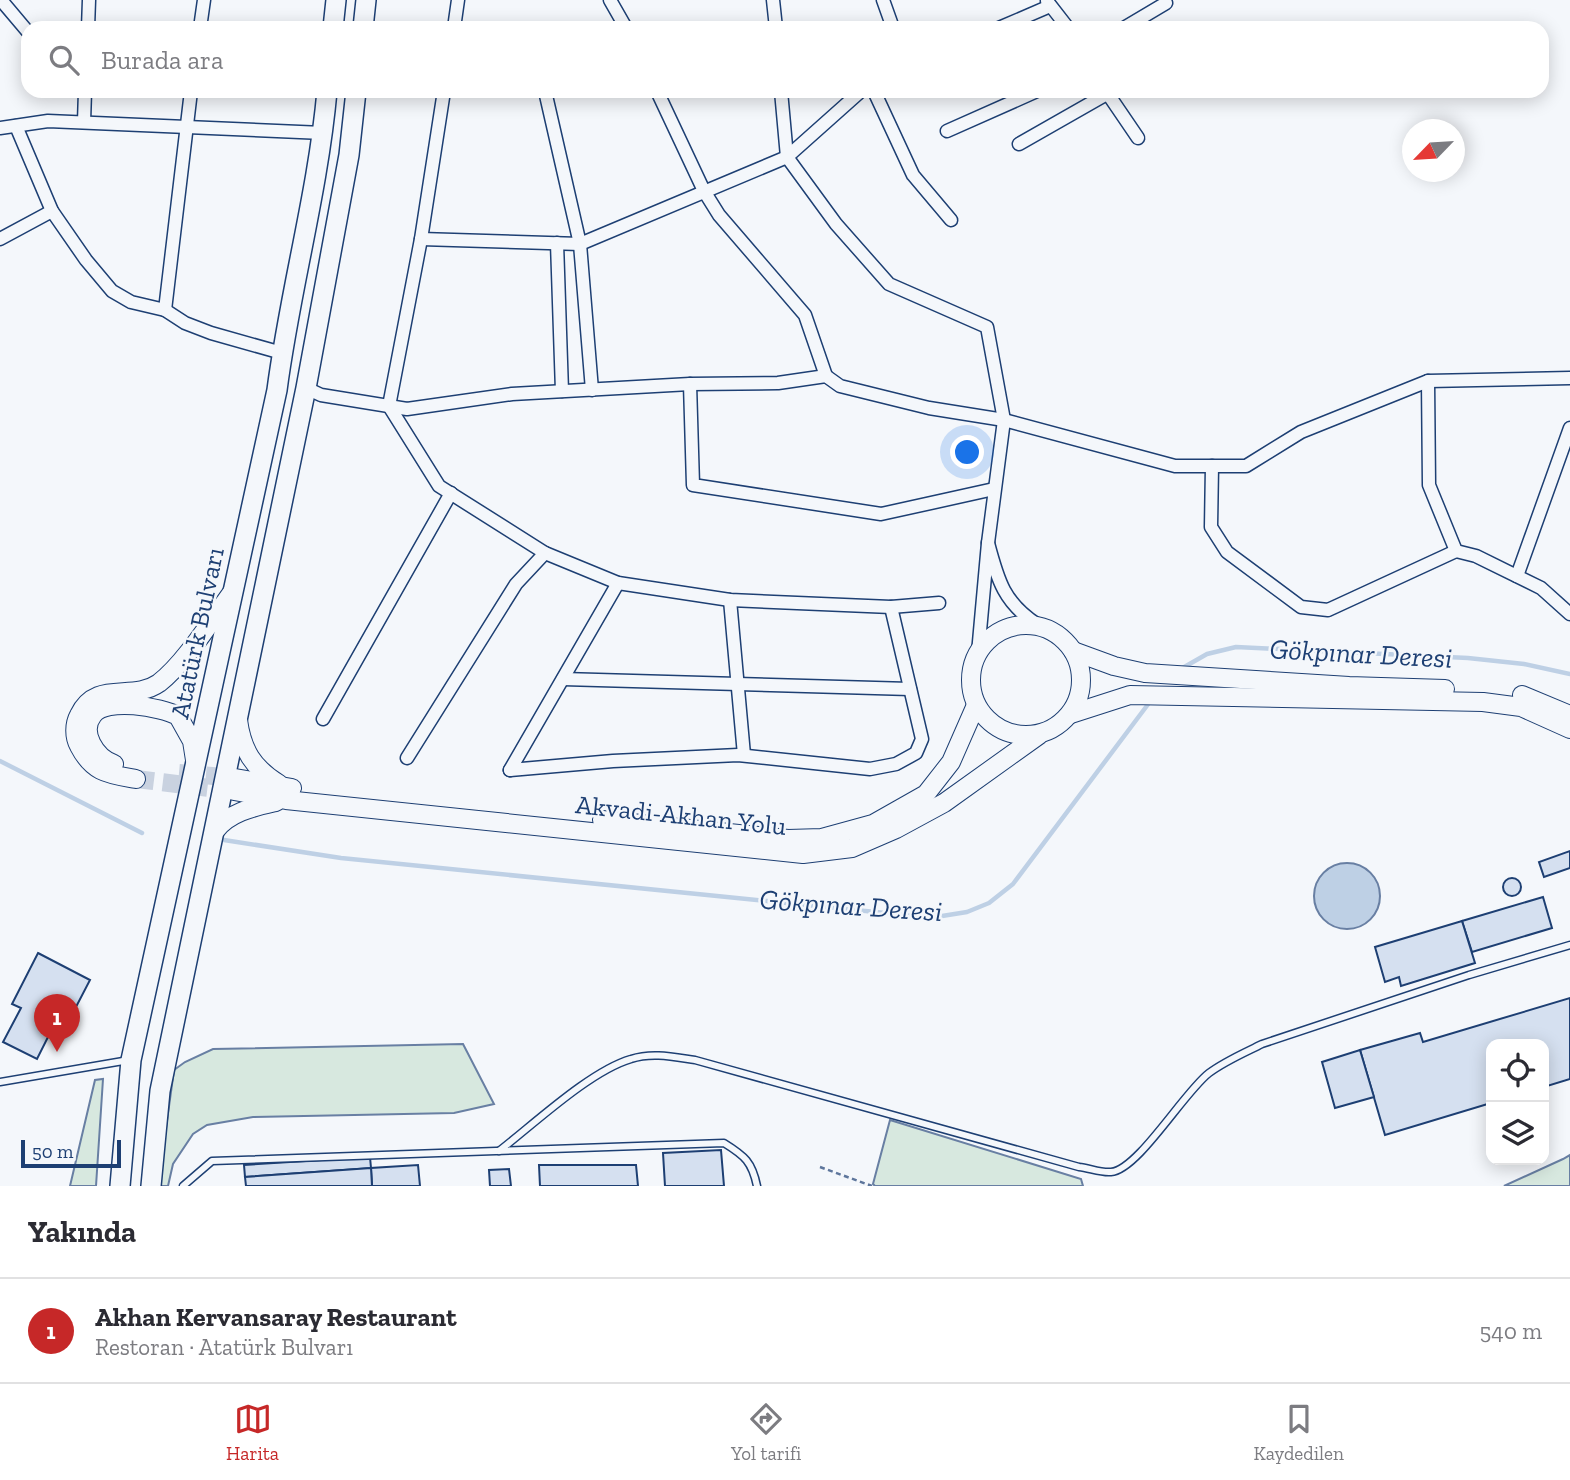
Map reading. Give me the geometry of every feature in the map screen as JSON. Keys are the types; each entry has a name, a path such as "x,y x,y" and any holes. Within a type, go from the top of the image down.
{"main road":[{"path":"334,21 336,0"},
{"path":"364,21 366,0"},
{"name":"Atatürk Bulvarı","path":"120,1186 131,1060 277,390 323,133 326,98"},
{"path":"151,1186 160,1091 306,388 349,155 355,98"},
{"path":"196,762 192,741 178,716 155,708 111,706 100,709 93,715 89,723 89,738 96,752 105,761 137,774 112,775 96,769 85,757 76,740 76,720 84,705 97,696 146,690 159,683 173,669 233,591"},
{"path":"1038,625 1055,632 1069,643 1073,651 1078,659 1082,678 1080,697 1071,714 1057,727 1039,735 1020,736 1001,730 987,719 976,705 971,679 978,653 988,639 1003,629 1038,625"},
{"path":"1073,651 1114,666 1145,673 1202,678 1483,690 1521,695 1570,715"},
{"path":"1071,714 1130,695 1483,702 1521,707 1570,729"},
{"name":"Akvadi-Akhan Yolu","path":"287,794 788,839 822,838 873,824 926,794 951,762 976,705"},
{"path":"238,720 240,737 254,765 287,794"},
{"name":"Akvadi-Akhan Yolu","path":"287,794 803,854 852,848 896,830 944,803 1039,735"},
{"path":"234,785 287,794"},
{"path":"215,831 233,815 287,794"}],"street":[{"path":"1,0 21,24"},
{"path":"88,21 89,0"},
{"path":"201,21 204,0"},
{"path":"455,21 458,0"},
{"path":"610,0 622,21"},
{"path":"773,0 775,21"},
{"path":"883,0 890,21"},
{"path":"1013,21 1048,3 1063,21"},
{"path":"1136,21 1166,3"},
{"path":"84,122 85,98"},
{"path":"165,310 190,98"},
{"path":"443,98 421,239 389,406 439,486 545,553 618,583 730,600 891,607 939,603"},
{"path":"547,98 580,244 592,390"},
{"path":"660,98 704,191 719,215 805,315 826,376 840,386 929,408 1004,420 1175,466 1246,466 1301,432 1428,381 1570,378"},
{"path":"782,98 786,157 836,224 889,284 987,327 1004,420 994,489 978,653"},
{"path":"421,239 580,244 786,157 853,98"},
{"path":"877,98 913,175 951,220"},
{"path":"947,131 1021,98"},
{"path":"1019,144 1098,98"},
{"path":"1112,98 1139,138"},
{"path":"0,128 48,121 323,133"},
{"path":"16,126 52,211 86,260 112,291 131,302 165,310 185,323 211,333 282,352"},
{"path":"0,239 52,211"},
{"path":"557,243 562,391"},
{"path":"306,388 321,395 407,410 512,394 690,384 778,383 826,376"},
{"path":"1428,381 1429,485 1456,551"},
{"path":"690,384 694,485 881,514 994,489"},
{"path":"1517,576 1570,428"},
{"path":"1212,466 1211,527 1227,552 1301,607 1328,610 1456,551 1476,556 1541,588 1570,614"},
{"path":"323,719 451,493"},
{"path":"988,543 997,578 1008,599 1021,615 1038,625"},
{"path":"407,758 516,584 545,553"},
{"path":"618,583 510,770 613,761 744,755 870,769 896,764 916,753 922,739 891,607"},
{"path":"730,600 744,755"},
{"path":"563,679 910,689"}],"lane":[{"path":"499,1151 597,1075 631,1059 656,1055 695,1060 1079,1167 1112,1172 1125,1167 1138,1155 1200,1081 1233,1058 1262,1044 1469,975 1570,945"},
{"path":"0,1082 131,1060"},
{"path":"183,1186 212,1161 724,1143 745,1157 754,1171 758,1186"}],"path":[{"path":"820,1167 872,1186"}],"shaded area":[{"path":"463,1044 494,1104 454,1113 253,1117 207,1125 193,1134 173,1164 168,1186 158,1186 174,1070 185,1062 213,1049"},
{"path":"103,1079 96,1186 70,1186 95,1080"},
{"path":"890,1120 1081,1179 1083,1186 875,1186 873,1184"},
{"path":"1570,1155 1570,1186 1504,1186 1563,1159"}],"water":[{"path":"1347,863 1360,866 1370,873 1377,883 1380,896 1377,909 1370,919 1360,926 1347,929 1334,926 1324,919 1317,909 1314,896 1317,883 1324,873 1334,866"}],"building":[{"path":"1570,851 1570,868 1544,877 1539,862"},
{"path":"1512,878 1518,881 1521,887 1518,893 1512,896 1506,893 1503,887 1506,881"},
{"path":"1543,897 1552,928 1472,952 1462,921"},
{"path":"1462,921 1475,963 1401,986 1399,977 1385,982 1375,947"},
{"path":"38,953 90,980 64,1030 54,1025 37,1059 3,1042 21,1008 12,1004"},
{"path":"1570,998 1570,1079 1549,1085 1549,1039 1486,1039 1486,1105 1385,1135 1360,1050 1420,1033 1423,1042"},
{"path":"1360,1050 1374,1097 1335,1108 1322,1062"},
{"path":"721,1150 724,1186 665,1186 663,1153"},
{"path":"370,1157 371,1168 245,1177 244,1165"},
{"path":"418,1165 420,1186 372,1186 371,1168"},
{"path":"539,1165 636,1165 638,1186 540,1186"},
{"path":"371,1168 372,1186 246,1186 245,1177"},
{"path":"509,1169 511,1186 490,1186 489,1170"}],"waterway":[{"name":"Gökpınar Deresi","path":"1179,670 1207,654 1236,647 1468,658 1524,664 1570,674"},
{"name":"Gökpınar Deresi","path":"224,840 341,858 915,916 942,916 967,912 989,903 1013,884 1152,699"},
{"name":"Gökpınar Deresi","path":"0,761 142,833"}],"tunnel":[{"path":"179,773 235,778"},
{"path":"136,779 234,791"}],"place":[{"name":"Akhan Kervansaray Restaurant","path":"57,1052"}]}
